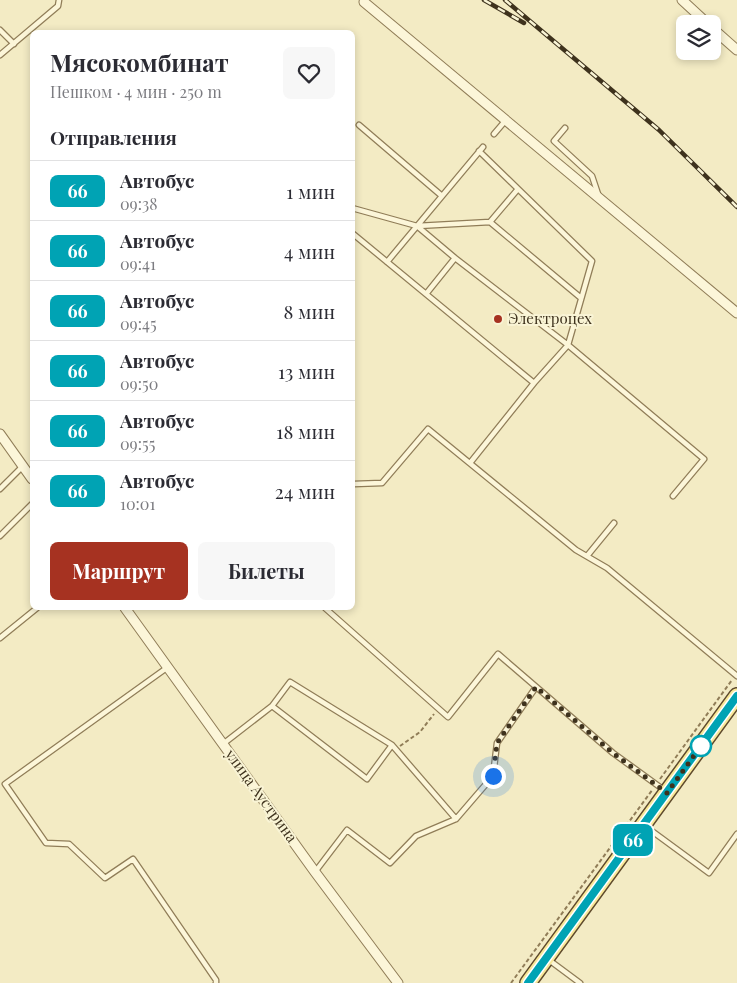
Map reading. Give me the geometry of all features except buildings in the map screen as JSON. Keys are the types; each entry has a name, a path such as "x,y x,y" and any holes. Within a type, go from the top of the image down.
{"main road":[{"path":"528,983 644,825 662,788 737,696"}],"street":[{"path":"682,0 698,15"},
{"path":"364,1 737,313"},
{"path":"721,36 737,50"},
{"path":"1,436 30,476"},
{"name":"улица Аустрина","path":"126,610 315,872 398,983"}],"lane":[{"path":"30,30 58,6 59,0"},
{"path":"0,30 14,44"},
{"path":"0,55 30,30"},
{"path":"494,134 506,120"},
{"path":"359,125 442,196"},
{"path":"565,128 554,141 592,176 599,198"},
{"path":"388,262 481,149 518,189 592,261 568,344 470,463"},
{"path":"490,222 518,189"},
{"path":"355,209 417,226 490,222 581,298"},
{"path":"417,226 455,258 568,344 704,459 673,496"},
{"path":"355,235 534,383"},
{"path":"426,294 455,258"},
{"path":"355,484 382,483 428,428 576,550 607,568 736,675"},
{"path":"0,489 23,466"},
{"path":"0,536 30,506"},
{"path":"587,556 614,524"},
{"path":"0,638 35,610"},
{"path":"327,610 448,717 498,654 613,753 662,788"},
{"path":"168,667 5,784 46,843 69,844 105,878 133,859 216,980 216,983"},
{"path":"223,744 272,706 290,682 394,747 456,820"},
{"path":"315,872 347,830 390,863 416,836 456,820 493,776 497,743 536,687"},
{"path":"272,706 367,779 394,747"},
{"path":"644,825 709,873 737,834"},
{"path":"546,958 580,983"}],"path":[{"path":"512,983 662,788 736,675"},
{"path":"394,747 420,732 438,709"}],"railway":[{"path":"484,0 524,23"},
{"path":"505,0 659,130 737,207"}],"bus line":[{"name":"66","path":"528,983 737,696"}],"place":[{"name":"Электроцех","path":"498,319"}],"route":[{"path":"493,776 497,743 536,687 613,753 667,793 701,746"}]}
